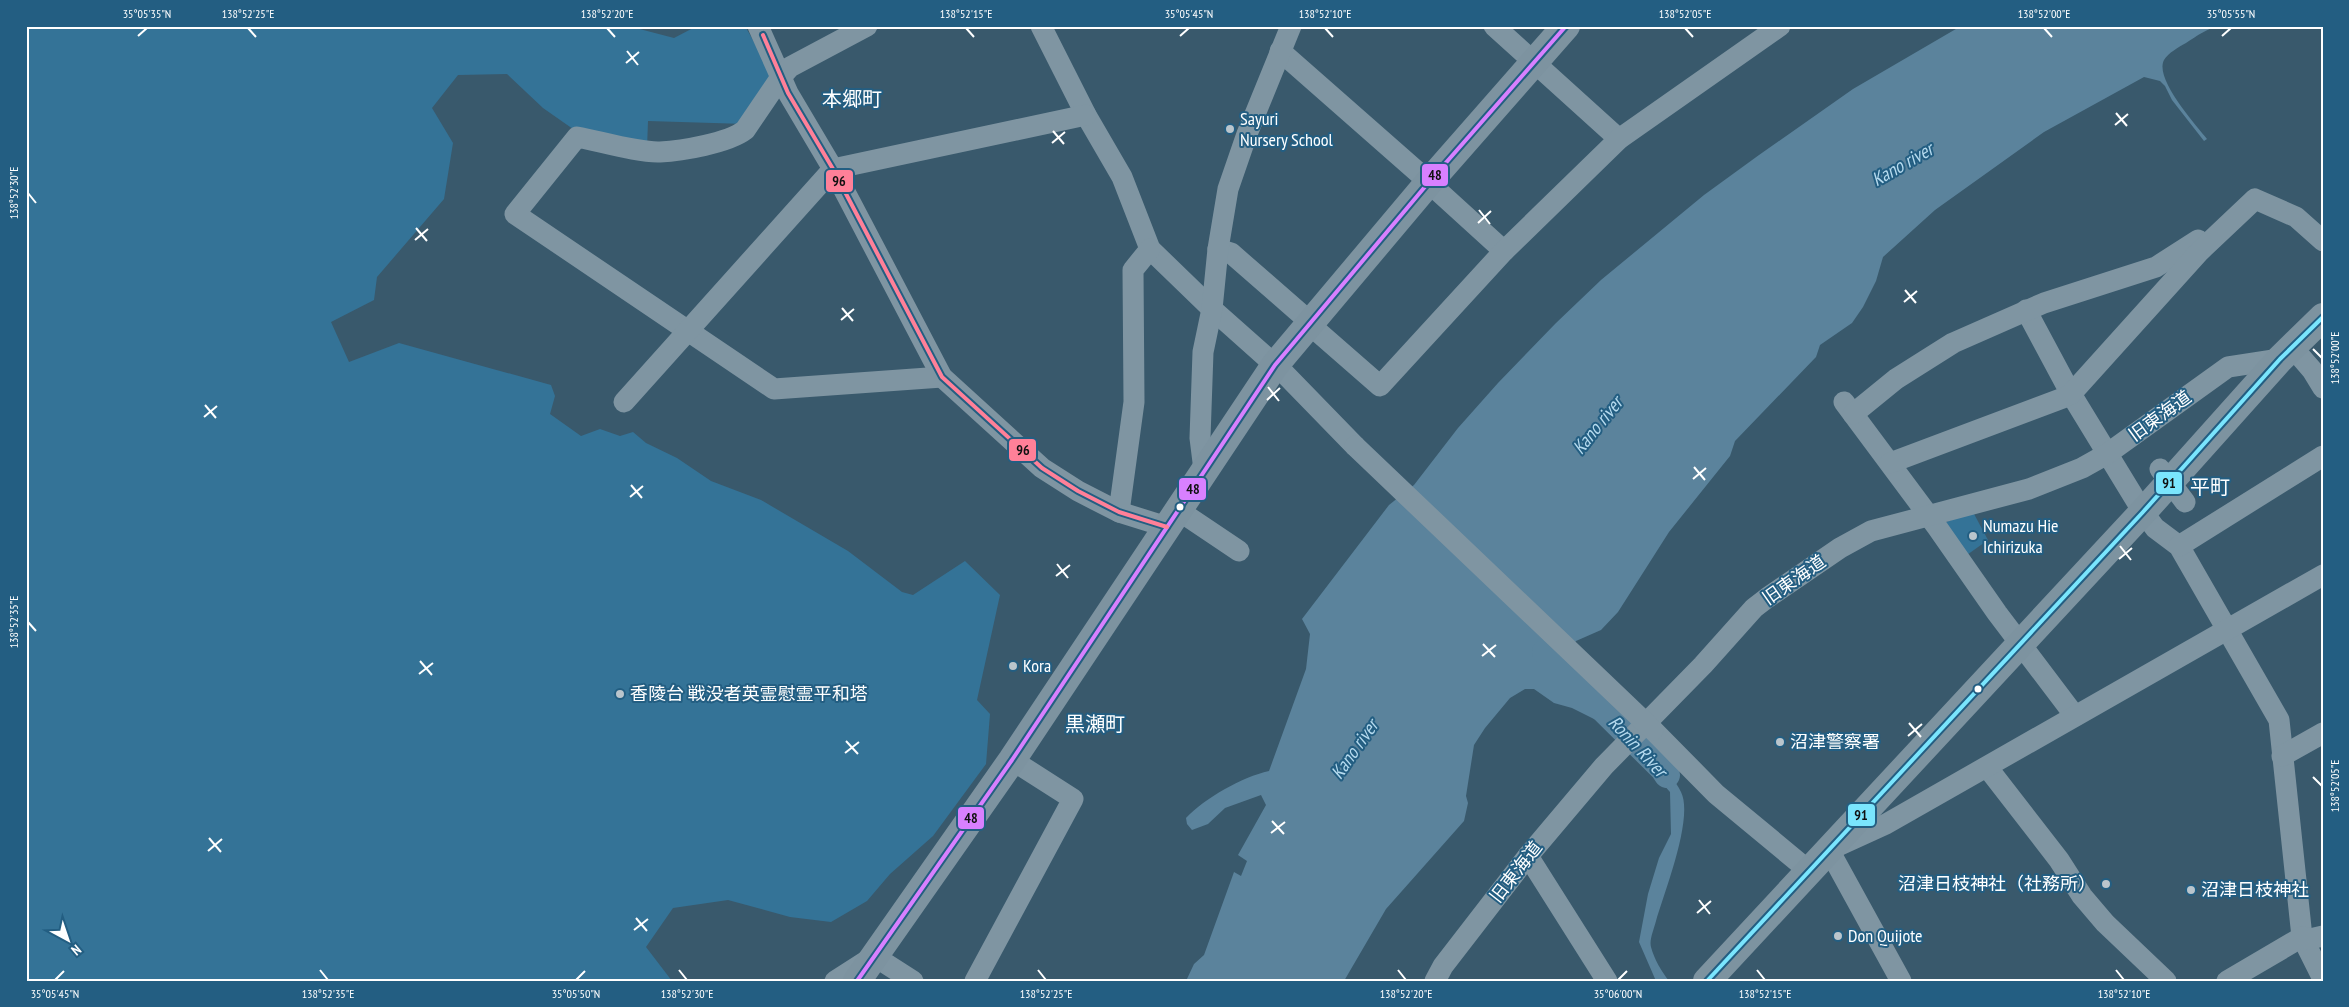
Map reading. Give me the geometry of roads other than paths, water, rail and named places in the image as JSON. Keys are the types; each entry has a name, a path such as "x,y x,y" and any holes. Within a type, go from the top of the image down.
{"main road":[{"path":"1539,66 1566,26"},
{"path":"1178,518 1204,470 1314,326 1539,66 1581,26"},
{"path":"1707,981 2143,512 2286,353 2323,317"},
{"path":"857,981 878,967 1017,763 1178,518 1280,369"}],"street":[{"path":"758,26 788,92 833,169 942,377 1042,468 1078,491 1119,512 1178,518 1239,551"},
{"path":"866,26 790,67 781,77 745,130 738,135 704,145 661,152 577,136 515,214 774,389 942,377"},
{"path":"1041,26 1086,115 1122,177 1150,249 1212,309 1280,369 1356,446 1653,730 1716,794 1809,871"},
{"path":"1494,26 1619,139"},
{"path":"1204,470 1200,438 1203,352 1212,309 1218,249 1228,188 1287,28"},
{"path":"1218,249 1231,253 1380,386 1504,251 1619,139 1770,28"},
{"path":"1280,51 1434,186 1504,251"},
{"path":"624,402 833,169 1086,115"},
{"path":"1890,463 2071,394 2157,298 2229,222 2254,199 2296,217 2323,241"},
{"path":"2075,716 1849,408 1877,393 1924,360 1953,343 2026,310 2156,267 2220,224 2229,222"},
{"path":"1119,512 1134,402 1133,270 1150,249"},
{"path":"2026,310 2071,394 2107,454 2155,528 2179,546 2279,720 2282,756 2312,937 2323,979"},
{"path":"2286,353 2312,370 2323,388"},
{"name":"旧東海道","path":"1435,981 1444,966 1528,856 1604,766 1703,665 1754,608 1840,548 1871,531 2029,489 2082,468 2107,454 2228,367 2286,353"},
{"path":"2179,546 2323,456"},
{"path":"2160,468 2185,502"},
{"path":"1901,981 1828,850 1886,824 2323,575"},
{"path":"2282,756 2323,733"},
{"path":"975,981 1073,799 1017,763"},
{"path":"1987,767 2059,860 2082,896 2105,923 2166,981"},
{"path":"1528,856 1607,981"},
{"path":"2228,981 2267,956 2312,937"},
{"path":"835,981 878,967 913,981"}],"water":[{"name":"Kano river","path":"1961,26 2220,26 2206,30 2174,50 2164,60 2163,68 2170,90 2207,139 2204,141 2172,100 2165,86 2160,81 2144,77 2044,132 1935,210 1883,257 1876,281 1863,307 1852,323 1820,345 1816,357 1735,441 1730,456 1669,532 1618,612 1601,630 1576,641 1565,657 1565,666 1582,699 1588,700 1600,712 1596,720 1572,708 1554,703 1534,689 1525,689 1510,698 1485,728 1474,745 1466,796 1468,803 1464,821 1386,909 1344,981 1186,981 1194,964 1204,955 1234,872 1241,876 1247,861 1238,855 1266,805 1261,795 1225,808 1208,824 1192,830 1187,824 1186,818 1203,803 1224,789 1247,778 1269,771 1306,669 1310,634 1302,619 1389,505 1414,485 1458,428 1498,383 1601,280 1704,195 1759,155 1853,89"},
{"path":"1643,749 1674,780 1681,792 1684,804 1681,837 1651,941 1656,961 1669,981 1656,981 1639,942 1648,894 1659,858 1671,834 1670,792 1639,757"}],"waterway":[{"name":"Ronin River","path":"1545,652 1667,775"}],"place":[{"name":"Sayuri Nursery School","path":"1230,129"},
{"name":"Numazu Hie Ichirizuka","path":"1973,536"},
{"name":"Kora","path":"1013,666"},
{"name":"香陵台 戦没者英霊慰霊平和塔","path":"620,694"},
{"name":"沼津警察署","path":"1780,742"},
{"name":"沼津日枝神社（社務所）","path":"2106,884"},
{"name":"沼津日枝神社","path":"2191,890"},
{"name":"Don Quijote","path":"1838,936"}],"district":[{"name":"本郷町","path":"852,99"},
{"name":"平町","path":"2210,487"},
{"name":"黒瀬町","path":"1095,724"}]}
